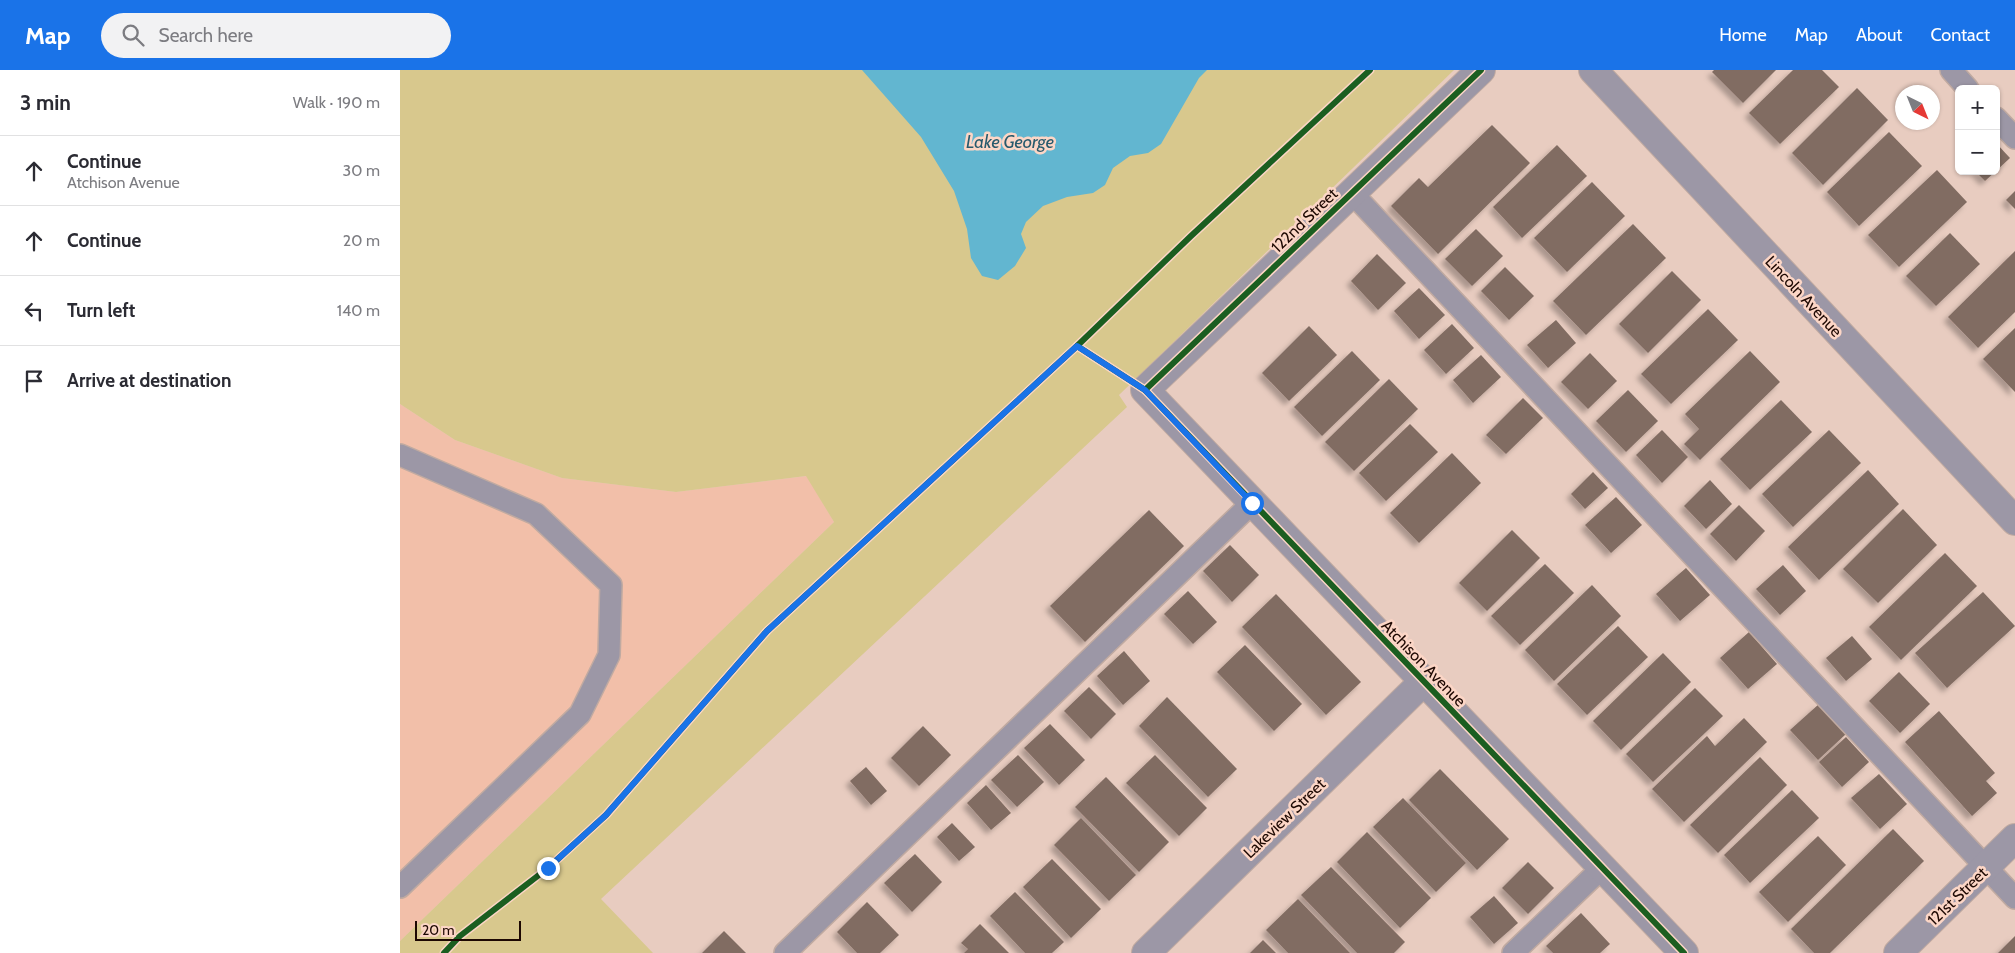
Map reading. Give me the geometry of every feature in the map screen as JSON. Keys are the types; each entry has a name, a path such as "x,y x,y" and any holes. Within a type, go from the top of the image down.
{"street":[{"name":"122nd Street","path":"1145,390 1481,70"},
{"name":"Lincoln Avenue","path":"1593,70 2015,521"},
{"name":"Atchison Avenue","path":"1145,390 1684,953"},
{"name":"Lakeview Street","path":"1146,953 1423,682"},
{"name":"121st Street","path":"1898,953 2015,838"}],"lane":[{"path":"1950,70 1964,85"},
{"path":"2000,122 2015,138"},
{"path":"1352,192 2015,898"},
{"path":"400,456 536,514 611,585 609,655 580,714 400,888"},
{"path":"785,953 1252,503"},
{"path":"1513,953 1602,868"}],"shaded area":[{"path":"400,70 1454,70 1119,395 1127,407 601,899 653,953 400,953 400,941 834,522 806,476 676,492 562,478 455,440 400,404"},
{"path":"400,404 455,440 562,478 676,492 807,476 834,522 400,941"}],"water":[{"name":"Lake George","path":"862,70 1207,70 1199,78 1161,144 1148,153 1130,156 1113,168 1105,185 1093,193 1067,197 1043,206 1026,222 1021,234 1026,248 1015,266 998,280 982,276 971,258 967,229 954,191 921,137"}],"building":[{"path":"1714,70 1776,70 1743,103 1712,72"},
{"path":"1793,70 1822,70 1839,87 1780,144 1749,113"},
{"path":"1857,88 1888,120 1823,185 1792,153"},
{"path":"1492,125 1530,163 1438,254 1391,206 1419,178 1428,187"},
{"path":"1889,132 1922,166 1859,226 1827,192"},
{"path":"1557,145 1587,176 1522,238 1493,207"},
{"path":"2000,147 2010,158 2000,167"},
{"path":"1937,170 1967,202 1899,267 1868,235"},
{"path":"1979,175 1992,175 1985,181"},
{"path":"1592,182 1625,216 1567,272 1534,238"},
{"path":"2015,191 2015,209 2006,200"},
{"path":"1633,224 1666,258 1586,335 1553,301"},
{"path":"1476,229 1503,256 1472,286 1445,259"},
{"path":"1950,233 1980,264 1936,306 1906,276"},
{"path":"2015,251 2015,312 1978,348 1948,317"},
{"path":"1377,254 1406,283 1378,310 1351,281"},
{"path":"1505,267 1534,296 1509,320 1481,291"},
{"path":"1672,271 1701,300 1648,353 1619,324"},
{"path":"1419,288 1445,315 1419,339 1394,311"},
{"path":"1708,309 1738,340 1671,404 1641,374"},
{"path":"1556,320 1576,343 1548,368 1527,345"},
{"path":"1452,324 1474,348 1446,374 1424,350"},
{"path":"1309,326 1337,355 1289,401 1262,373"},
{"path":"2015,328 2015,392 1983,359"},
{"path":"1352,351 1380,380 1322,436 1294,407"},
{"path":"1750,351 1780,382 1700,460 1684,444 1699,429 1685,414"},
{"path":"1590,353 1617,381 1588,409 1561,382"},
{"path":"1481,355 1501,377 1473,403 1453,380"},
{"path":"1389,379 1418,409 1354,471 1325,442"},
{"path":"1628,390 1658,421 1626,452 1596,421"},
{"path":"1523,398 1543,418 1506,454 1486,435"},
{"path":"1781,400 1812,432 1750,490 1720,459"},
{"path":"1410,424 1438,452 1386,501 1359,473"},
{"path":"1662,430 1688,457 1662,483 1636,455"},
{"path":"1829,430 1861,463 1793,527 1762,494"},
{"path":"1452,453 1481,483 1419,543 1390,513"},
{"path":"1868,470 1899,504 1819,580 1788,547"},
{"path":"1593,472 1608,488 1585,509 1571,494"},
{"path":"1710,480 1732,504 1706,529 1684,506"},
{"path":"1616,497 1642,525 1611,553 1585,525"},
{"path":"1739,505 1765,531 1736,561 1710,534"},
{"path":"1903,509 1937,545 1878,603 1843,569"},
{"path":"1149,510 1184,546 1085,642 1050,606"},
{"path":"1512,530 1540,558 1487,611 1459,583"},
{"path":"1230,545 1259,575 1232,602 1203,571"},
{"path":"1945,553 1977,586 1901,660 1869,627"},
{"path":"1545,564 1574,593 1520,645 1491,616"},
{"path":"1783,565 1806,591 1780,615 1756,589"},
{"path":"1686,568 1710,595 1680,621 1656,594"},
{"path":"1592,585 1621,616 1554,681 1525,650"},
{"path":"1188,591 1217,622 1193,644 1164,614"},
{"path":"1983,592 2015,626 1947,688 1915,653"},
{"path":"1276,594 1361,682 1326,715 1242,627"},
{"path":"1618,626 1648,657 1587,715 1557,684"},
{"path":"1749,632 1777,664 1748,689 1720,658"},
{"path":"1852,636 1872,659 1846,681 1826,658"},
{"path":"1245,645 1302,704 1274,731 1217,672"},
{"path":"1124,651 1150,681 1123,705 1097,676"},
{"path":"1663,653 1691,682 1621,750 1593,721"},
{"path":"1899,672 1930,704 1900,733 1869,701"},
{"path":"1089,687 1116,714 1091,739 1064,711"},
{"path":"1695,688 1723,716 1653,782 1626,754"},
{"path":"1167,697 1237,769 1208,797 1139,726"},
{"path":"1819,704 1846,734 1818,760 1790,730"},
{"path":"1939,711 1995,773 1986,781 1997,793 1972,816 1905,742"},
{"path":"1744,718 1767,742 1684,822 1652,789 1707,736 1715,746"},
{"path":"1050,724 1085,760 1059,785 1024,748"},
{"path":"923,726 951,755 919,786 891,758"},
{"path":"1846,737 1869,762 1842,787 1819,762"},
{"path":"1018,755 1044,782 1017,807 991,780"},
{"path":"1155,755 1207,808 1179,836 1126,783"},
{"path":"1760,757 1787,785 1718,853 1690,825"},
{"path":"866,767 887,791 871,805 850,781"},
{"path":"1440,769 1509,839 1477,870 1409,800"},
{"path":"1879,774 1907,804 1880,829 1851,798"},
{"path":"1106,777 1169,842 1139,872 1075,807"},
{"path":"986,785 1011,813 991,830 967,803"},
{"path":"1792,790 1819,818 1750,883 1724,855"},
{"path":"1403,798 1466,863 1436,892 1373,827"},
{"path":"1081,818 1136,875 1109,901 1054,845"},
{"path":"952,823 975,847 959,861 937,837"},
{"path":"1893,829 1924,861 1830,953 1814,953 1791,929"},
{"path":"1367,832 1431,898 1400,928 1337,862"},
{"path":"1818,836 1846,865 1788,922 1759,892"},
{"path":"915,854 942,882 912,912 884,883"},
{"path":"1052,859 1101,909 1071,938 1023,887"},
{"path":"1528,862 1554,888 1528,914 1502,888"},
{"path":"1331,867 1405,942 1394,953 1357,953 1301,895"},
{"path":"1015,892 1064,942 1052,953 1025,953 990,916"},
{"path":"1494,896 1518,923 1494,944 1470,917"},
{"path":"1298,899 1350,953 1288,953 1266,930"},
{"path":"867,902 899,935 880,953 857,953 837,932"},
{"path":"1581,913 1610,944 1600,953 1553,953 1546,946"},
{"path":"980,924 1009,953 964,953 968,949 961,943"},
{"path":"724,931 746,953 702,953"},
{"path":"2015,936 2015,953 1998,953"},
{"path":"1263,940 1276,953 1250,953"}],"cycle path":[{"path":"444,953 460,936 548,868 606,815 767,631 1077,346 1191,236 1370,70"},
{"path":"1145,390 1481,70"},
{"path":"1077,346 1145,390 1684,953"}],"route":[{"path":"548,868 606,815 767,631 1077,346 1145,390 1252,503"}]}
